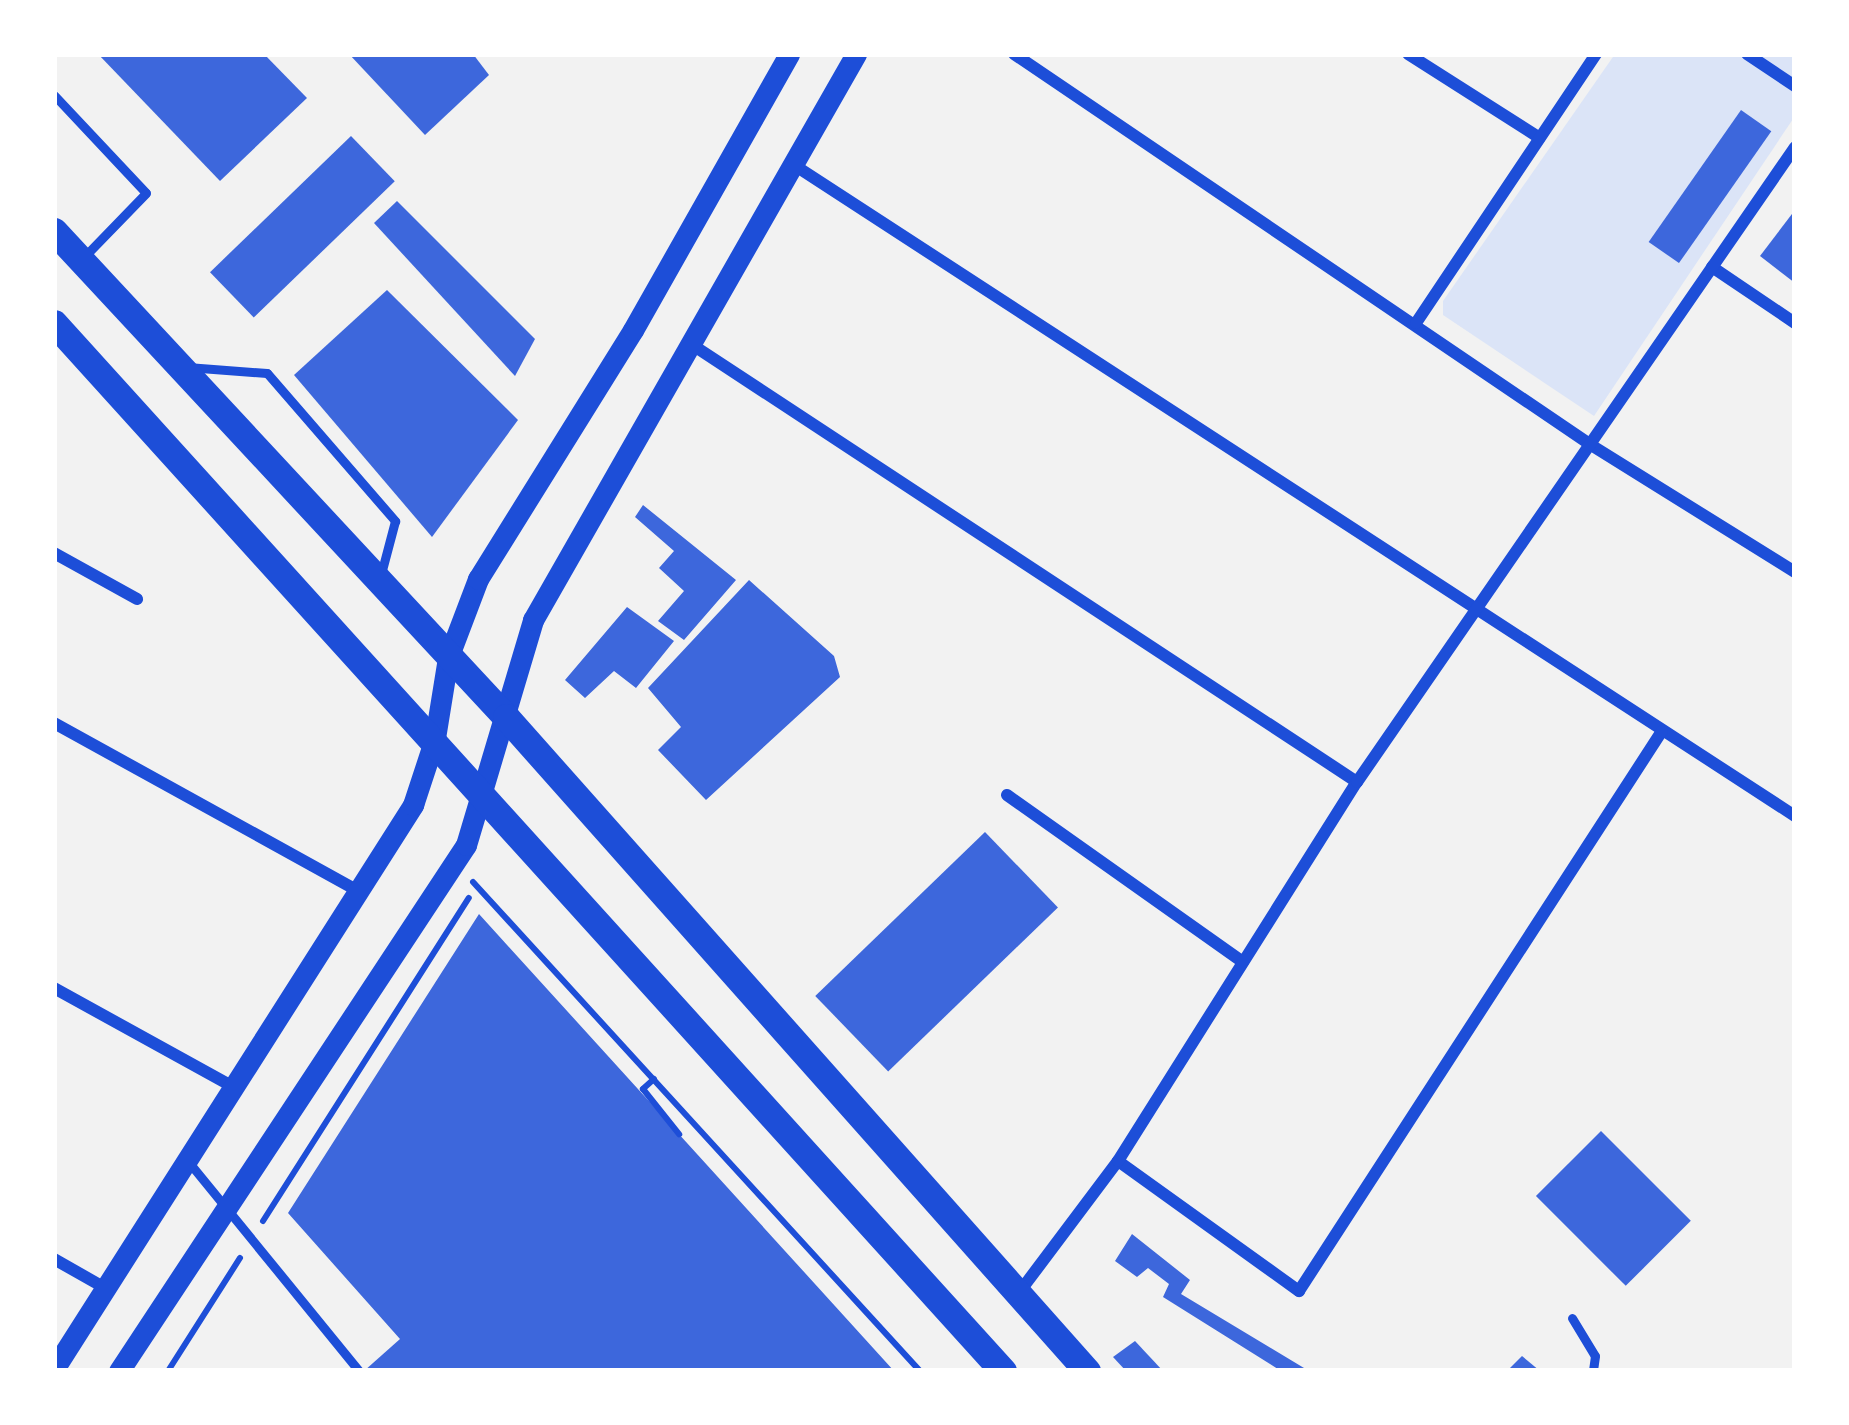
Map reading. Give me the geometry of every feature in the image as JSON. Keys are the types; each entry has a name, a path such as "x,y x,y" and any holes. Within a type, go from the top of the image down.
{"main road":[{"path":"54,231 186,367 378,586 506,717 1088,1371"},
{"path":"54,323 435,738 1003,1371"}],"street":[{"path":"54,1369 413,805 435,738 448,658 478,579 633,329 789,54"},
{"path":"119,1371 454,862 484,794 533,620 856,54"},
{"path":"1014,54 1591,445 1795,572"},
{"path":"1408,54 1540,139"},
{"path":"1416,323 1596,54"},
{"path":"1747,54 1795,86"},
{"path":"1018,1295 1118,1162 1357,782 1483,607 1795,147"},
{"path":"791,163 1483,607 1795,816"},
{"path":"1712,267 1795,322"},
{"path":"691,344 1357,782"},
{"path":"54,553 137,599"},
{"path":"54,723 358,891"},
{"path":"1118,1162 1299,1291 1662,731"},
{"path":"1007,795 1244,962"},
{"path":"54,988 233,1087"},
{"path":"54,1259 105,1288"}],"lane":[{"path":"54,95 146,193 82,259"},
{"path":"186,367 268,373 395,521 378,586"},
{"path":"187,1160 359,1371"},
{"path":"1572,1318 1595,1356 1593,1371"}],"path":[{"path":"454,862 920,1371"},
{"path":"168,1371 477,886 483,868"},
{"path":"654,1079 643,1089 681,1132 692,1122"}],"shaded area":[{"path":"1615,54 1795,54 1795,116 1594,416 1443,315 1443,301"}],"building":[{"path":"98,54 264,54 307,98 220,181"},
{"path":"349,54 473,54 489,75 425,135"},
{"path":"1741,110 1771,131 1679,263 1649,242"},
{"path":"351,136 395,181 254,317 210,272"},
{"path":"397,201 535,339 515,376 374,223"},
{"path":"1795,210 1795,283 1760,256"},
{"path":"387,290 518,420 432,537 294,375"},
{"path":"643,505 736,580 684,640 658,621 684,591 659,568 674,551 635,517"},
{"path":"749,580 834,656 840,677 706,800 658,750 681,727 648,688"},
{"path":"627,607 674,641 636,688 614,671 585,698 565,680"},
{"path":"985,832 1058,908 888,1071 815,996"},
{"path":"479,914 894,1371 364,1371 400,1339 288,1213"},
{"path":"1601,1131 1691,1221 1626,1286 1536,1196"},
{"path":"1132,1234 1190,1280 1181,1294 1309,1371 1281,1371 1163,1297 1169,1284 1148,1268 1137,1277 1115,1261"},
{"path":"1135,1341 1163,1371 1126,1371 1113,1357"},
{"path":"1522,1356 1540,1371 1507,1371"}]}
